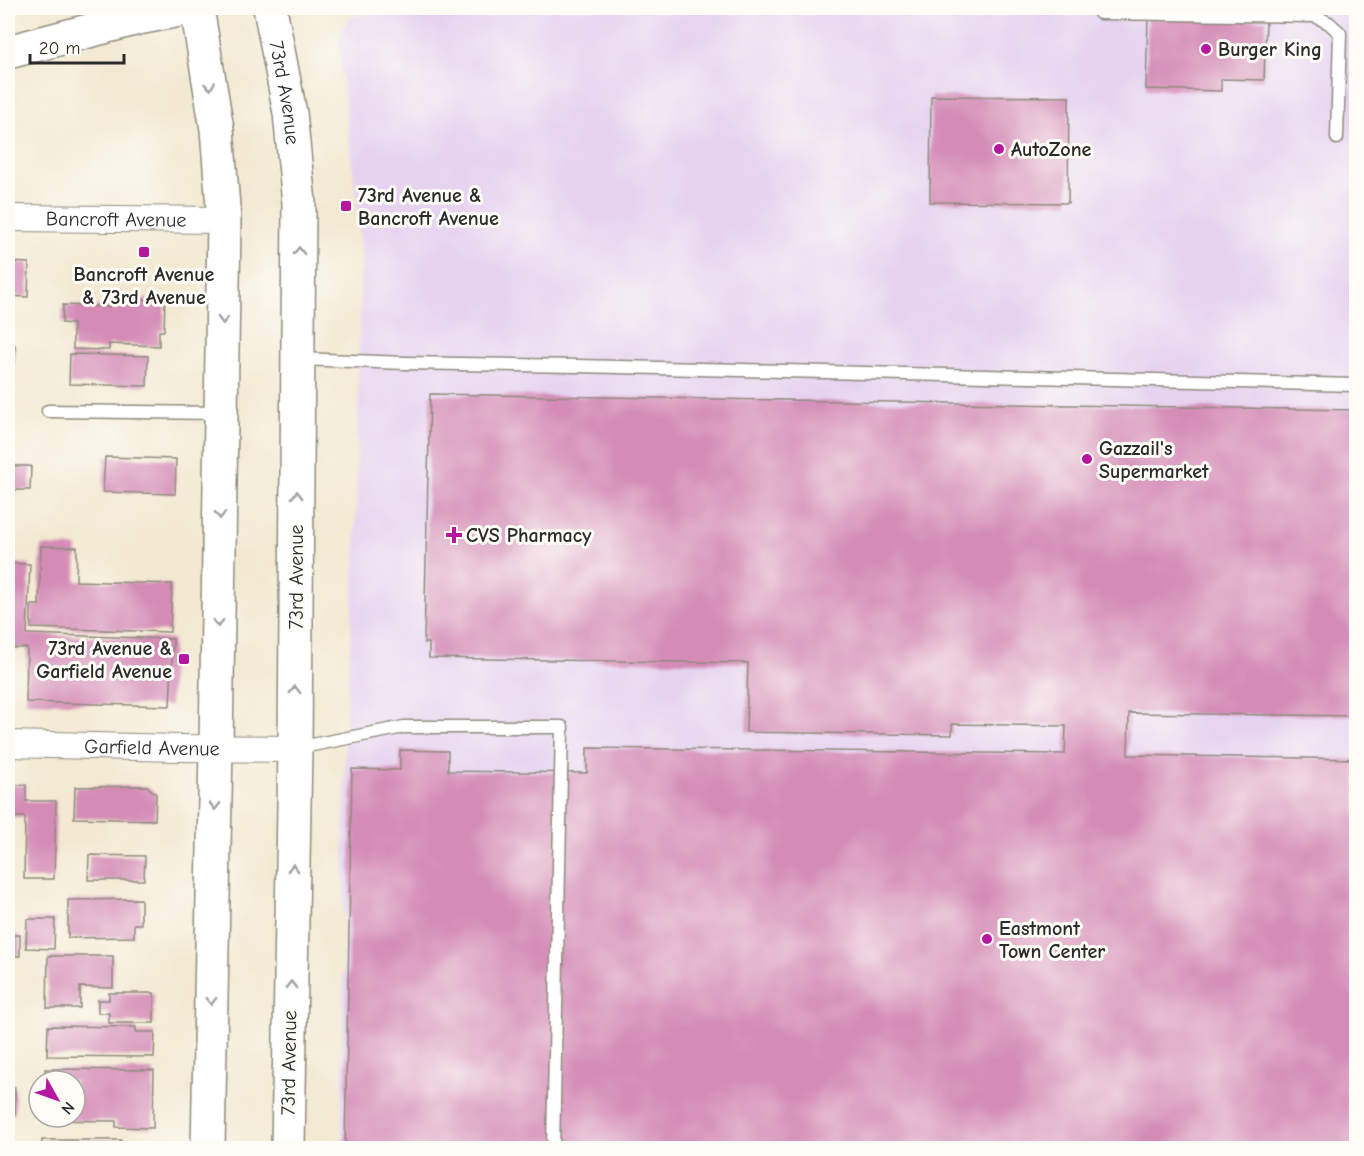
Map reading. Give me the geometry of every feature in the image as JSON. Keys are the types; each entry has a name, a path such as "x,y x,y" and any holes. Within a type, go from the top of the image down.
{"main road":[{"path":"8,52 138,18 190,8"},
{"path":"196,8 217,129 224,220 208,1149"},
{"name":"73rd Avenue","path":"270,8 290,113 299,202 295,748 288,1149"}],"street":[{"name":"Bancroft Avenue","path":"8,218 224,220"},
{"name":"Garfield Avenue","path":"8,744 295,748"}],"lane":[{"path":"1100,13 1315,16 1329,23 1340,33 1337,138"},
{"path":"298,359 1356,386"},
{"path":"48,411 221,412"},
{"path":"295,748 404,727 562,728 553,1149"}],"shaded area":[{"name":"Eastmont Town Center","path":"411,8 1356,8 1356,1148 342,1148 345,739 355,558 361,254 338,37 350,17"}],"building":[{"name":"Burger King","path":"1148,17 1266,20 1264,80 1221,79 1221,91 1146,89"},
{"name":"AutoZone","path":"931,96 1069,97 1068,203 930,202"},
{"path":"8,262 29,263 28,297 8,296"},
{"path":"109,298 165,300 164,331 159,331 159,346 109,344 109,350 73,349 73,324 62,323 63,305 109,307"},
{"path":"8,345 15,345 14,363 8,362"},
{"path":"70,354 148,356 147,386 69,384"},
{"path":"430,394 1356,410 1356,716 1129,713 1128,755 1356,759 1356,1148 345,1148 352,769 400,770 400,750 448,751 448,771 587,773 587,748 1065,754 1066,726 952,724 952,735 746,732 748,663 429,658 429,643 424,643"},
{"path":"105,457 176,459 175,494 103,492"},
{"path":"8,466 31,466 30,490 8,490"},
{"path":"41,546 77,547 76,581 172,584 170,632 31,628 31,605 39,605"},
{"path":"8,563 30,564 27,634 173,639 170,706 26,702 27,648 8,648"},
{"path":"8,785 26,785 26,801 56,801 54,879 24,879 25,817 8,817"},
{"path":"147,786 156,794 155,820 74,818 75,787"},
{"path":"89,855 145,856 144,880 88,880"},
{"path":"141,899 141,924 134,924 134,937 68,938 68,900"},
{"path":"27,919 55,919 54,949 26,948"},
{"path":"8,935 20,935 20,956 8,956"},
{"path":"48,956 113,956 113,988 80,987 80,1008 47,1008"},
{"path":"109,993 154,993 154,1023 109,1023 109,1013 98,1013 98,1000 109,1000"},
{"path":"48,1026 136,1027 136,1032 155,1032 154,1057 47,1056"},
{"path":"87,1069 154,1070 153,1128 116,1127 116,1121 87,1121"},
{"path":"8,1088 15,1088 15,1115 8,1115"},
{"path":"42,1140 121,1140 120,1144 152,1144 151,1148 42,1148"}],"place":[{"name":"Burger King","path":"1206,49"},
{"name":"AutoZone","path":"999,149"},
{"name":"73rd Avenue & Bancroft Avenue","path":"346,206"},
{"name":"Bancroft Avenue & 73rd Avenue","path":"144,252"},
{"name":"Gazzail's Supermarket","path":"1087,459"},
{"name":"CVS Pharmacy","path":"454,535"},
{"name":"73rd Avenue & Garfield Avenue","path":"184,659"},
{"name":"Eastmont Town Center","path":"987,939"}]}
